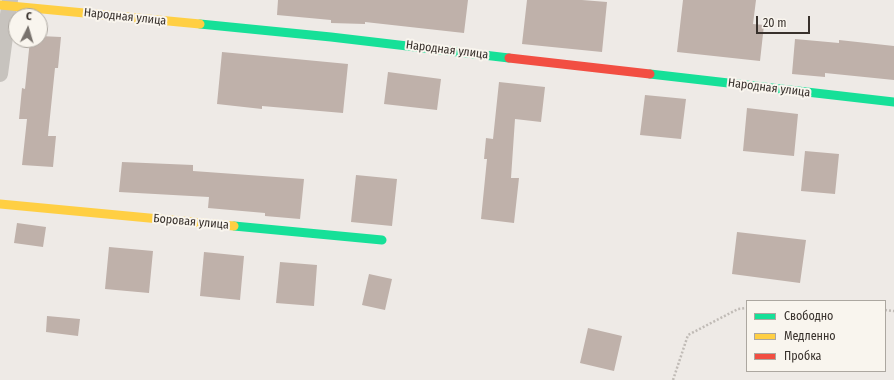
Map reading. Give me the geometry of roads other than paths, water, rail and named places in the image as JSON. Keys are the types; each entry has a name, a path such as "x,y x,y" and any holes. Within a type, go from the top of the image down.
{"street":[{"path":"0,74 7,4"},
{"name":"Народная улица","path":"7,4 331,37 894,102"},
{"name":"Боровая улица","path":"0,204 382,240"}]}
